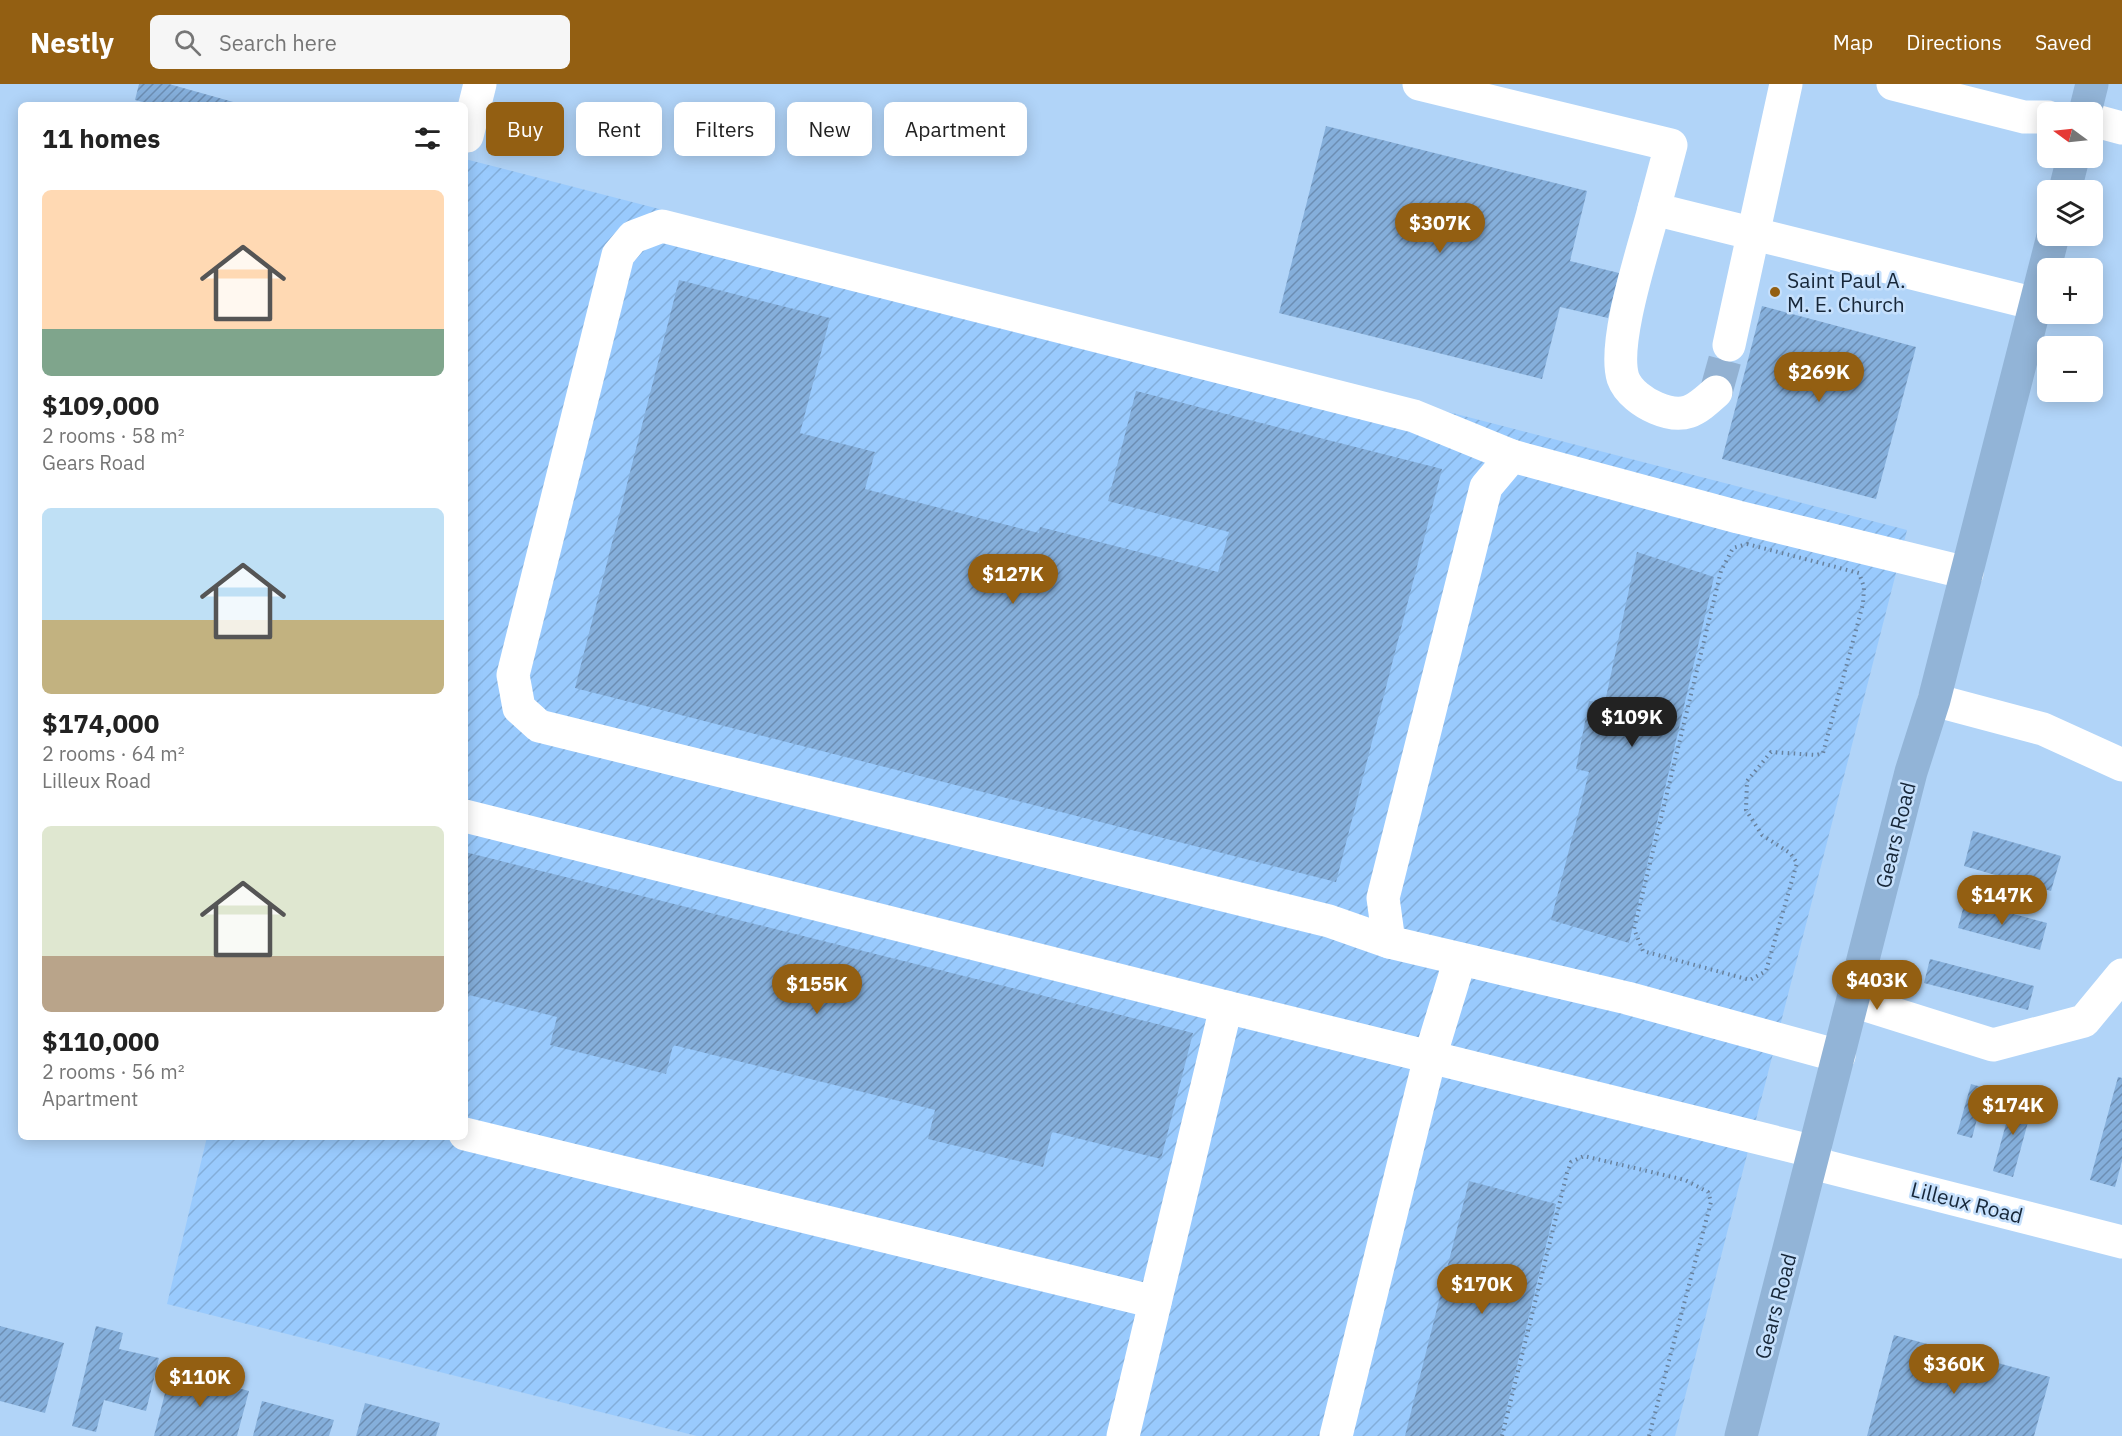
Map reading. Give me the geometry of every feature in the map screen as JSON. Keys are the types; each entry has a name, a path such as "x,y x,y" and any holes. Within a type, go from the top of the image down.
{"main road":[{"path":"2088,102 2092,84"},
{"name":"Gears Road","path":"1741,1436 1911,772 1934,700 2050,246"}],"street":[{"path":"468,132 480,84"},
{"path":"1419,84 1671,145 1622,339 1623,379 1642,402 1669,414 1695,411 1716,392"},
{"path":"1729,345 1786,84"},
{"path":"1893,84 2024,117 2037,117"},
{"path":"2103,123 2122,128"},
{"path":"1654,208 2036,304"},
{"path":"1839,1056 1627,998 1389,942 1318,918 539,726 519,708 513,675 618,255 633,237 662,226 1413,416 1512,456 1738,517 1966,573"},
{"path":"1389,942 1383,898 1486,487 1512,456"},
{"path":"1934,700 2043,729 2122,765"},
{"name":"Lilleux Road","path":"468,817 1430,1057 1814,1157 2122,1242"},
{"path":"1336,1436 1430,1057 1460,958"},
{"path":"1853,1001 1993,1045 2084,1021 2122,975"},
{"path":"1123,1436 1226,1007"},
{"path":"468,1135 1155,1302"}],"path":[{"path":"1747,544 1859,573 1864,587 1863,604 1823,753 1816,755 1771,752 1747,781 1746,810 1762,835 1790,853 1797,862 1766,971 1750,980 1643,951 1638,941 1634,929 1721,571 1733,548 1747,544"},
{"path":"1502,1436 1567,1173 1571,1162 1584,1156 1685,1180 1708,1192 1711,1202 1649,1436"}],"shaded area":[{"path":"468,160 1907,530 1675,1436 697,1436 167,1304 206,1140 468,1140"}],"building":[{"path":"139,84 169,84 233,102 143,102 135,100"},
{"path":"1326,126 1587,191 1570,261 1619,273 1608,318 1560,307 1542,379 1279,313"},
{"path":"679,280 830,318 800,433 875,452 865,489 1039,533 1040,527 1218,572 1229,532 1108,501 1136,391 1442,469 1336,882 575,688"},
{"path":"1762,306 1916,347 1876,499 1722,459"},
{"path":"1637,552 1714,577 1629,943 1551,920 1589,772 1576,769 1589,701 1605,702"},
{"path":"1973,831 2061,856 2051,891 1964,866"},
{"path":"468,853 1193,1033 1161,1159 1052,1132 1043,1167 928,1139 935,1110 673,1045 666,1074 550,1045 557,1017 468,995"},
{"path":"1965,901 2047,923 2040,950 1958,928"},
{"path":"1930,959 2034,986 2028,1010 1924,983"},
{"path":"2118,1077 2122,1078 2122,1161 2115,1187 2090,1180"},
{"path":"1971,1084 1985,1088 1972,1138 1957,1134"},
{"path":"2014,1095 2034,1100 2013,1177 1993,1171"},
{"path":"1469,1181 1556,1204 1500,1436 1405,1436"},
{"path":"0,1326 64,1343 45,1413 0,1401"},
{"path":"96,1326 123,1333 119,1349 159,1358 146,1411 104,1400 96,1432 72,1426"},
{"path":"1894,1335 2050,1377 2034,1436 1867,1436"},
{"path":"171,1370 249,1391 237,1436 154,1436"},
{"path":"262,1401 334,1420 329,1436 253,1436"},
{"path":"365,1403 440,1423 436,1436 356,1436"}],"tunnel":[{"path":"1716,392 1729,345"}],"place":[{"name":"Saint Paul A. M. E. Church","path":"1775,292"}]}
